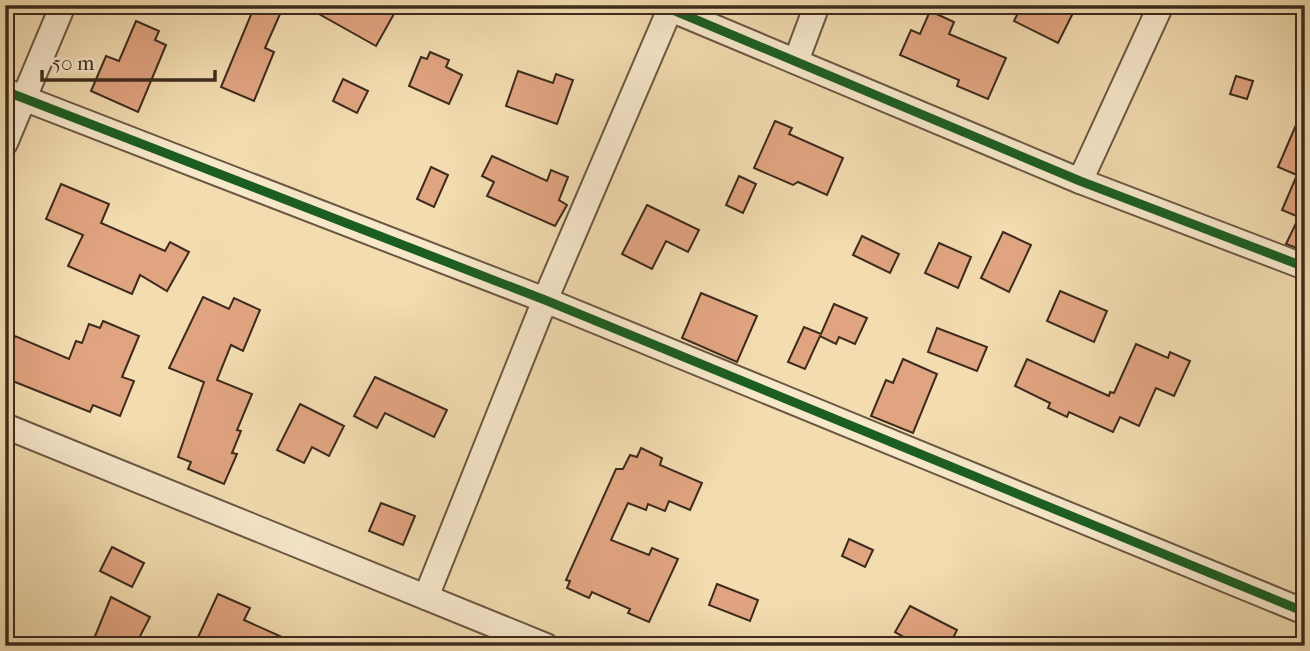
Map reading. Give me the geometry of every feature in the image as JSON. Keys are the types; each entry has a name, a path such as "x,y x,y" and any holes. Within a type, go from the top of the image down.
{"street":[{"path":"5,143 15,94 63,5"},
{"path":"796,61 817,5"},
{"path":"1080,181 1161,5"},
{"path":"426,597 666,7 1080,181 1305,267"},
{"path":"15,94 545,300 1305,611"},
{"path":"5,426 533,643"}],"building":[{"path":"255,5 284,5 265,48 274,52 254,101 221,87"},
{"path":"303,5 399,5 376,46"},
{"path":"1022,5 1077,5 1058,43 1014,21"},
{"path":"930,11 954,22 949,34 1006,58 988,99 957,86 959,80 900,55 911,30 920,34"},
{"path":"136,21 159,31 155,40 166,45 138,112 91,91 106,56 119,61"},
{"path":"430,52 449,60 446,67 462,75 449,104 409,86 421,57 427,59"},
{"path":"518,71 553,83 556,74 573,80 557,124 506,106"},
{"path":"1236,76 1253,81 1247,99 1230,94"},
{"path":"343,79 368,91 357,113 333,101"},
{"path":"1305,104 1305,251 1286,244 1299,217 1282,210 1297,175 1278,167"},
{"path":"775,121 792,128 789,134 843,158 827,195 798,182 793,185 754,168"},
{"path":"492,156 547,181 551,170 568,177 559,200 567,205 555,226 487,196 494,182 482,176"},
{"path":"431,167 448,175 434,207 417,199"},
{"path":"739,176 756,184 743,213 726,205"},
{"path":"61,184 109,204 101,223 165,251 170,242 189,252 167,291 140,275 132,294 68,266 83,235 46,219"},
{"path":"647,205 699,230 688,252 666,241 652,269 622,254"},
{"path":"1003,232 1031,245 1009,292 981,278"},
{"path":"862,236 899,254 890,273 853,255"},
{"path":"939,243 971,257 958,288 925,273"},
{"path":"1060,291 1107,311 1094,342 1047,321"},
{"path":"701,293 757,316 737,362 682,338"},
{"path":"203,297 229,309 234,298 260,310 243,351 231,345 217,380 252,394 237,430 241,431 232,453 237,454 224,484 188,469 191,462 178,457 204,382 169,368"},
{"path":"834,304 867,318 855,344 839,337 836,344 820,336 805,369 788,362 804,327 821,334"},
{"path":"103,321 139,336 122,377 134,381 120,416 93,405 90,412 5,378 5,339 13,342 15,336 69,359 76,341 82,343 89,324 100,328"},
{"path":"937,328 987,347 977,371 928,352"},
{"path":"1136,344 1168,358 1170,352 1190,361 1174,396 1156,388 1139,426 1120,417 1113,432 1069,412 1067,417 1048,408 1050,403 1015,386 1027,359 1109,396 1110,392 1114,393"},
{"path":"903,359 937,374 913,433 871,416 886,380 893,383"},
{"path":"375,377 447,410 434,437 385,413 377,428 354,416"},
{"path":"300,404 344,426 329,456 312,447 304,463 277,450"},
{"path":"641,448 662,458 660,465 702,483 690,510 669,501 665,511 648,504 646,510 628,503 611,540 649,555 652,548 678,559 649,622 628,613 630,609 592,592 589,598 567,588 570,581 566,580 616,469 623,469 630,455 637,457"},
{"path":"381,503 415,516 403,545 369,531"},
{"path":"849,539 873,550 865,567 842,556"},
{"path":"112,547 144,563 132,587 100,571"},
{"path":"717,584 758,600 750,621 709,605"},
{"path":"218,594 250,608 244,620 302,646 194,646"},
{"path":"111,597 150,617 135,646 91,646"},
{"path":"910,606 957,630 949,646 920,646 895,632"}],"cycle path":[{"path":"661,5 1080,181 1305,267"},
{"path":"5,91 545,300 1305,612"}]}
